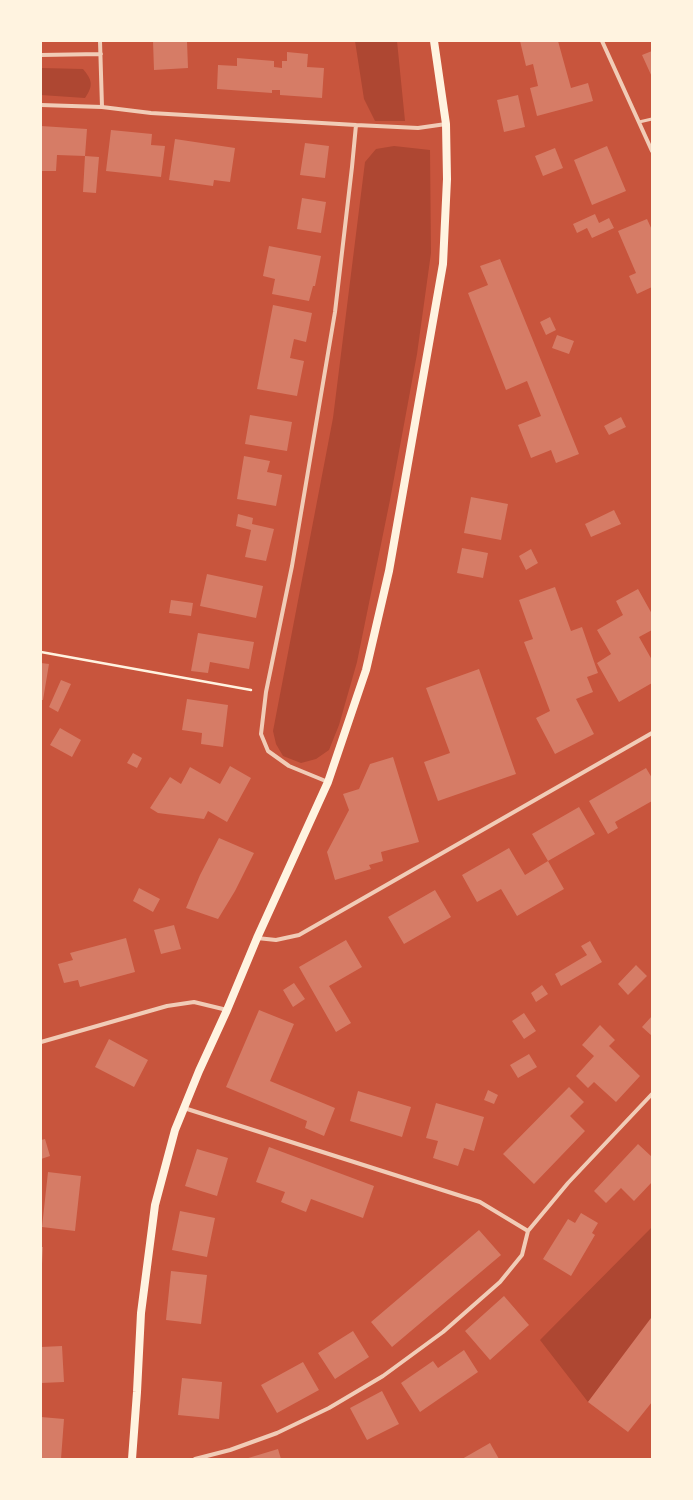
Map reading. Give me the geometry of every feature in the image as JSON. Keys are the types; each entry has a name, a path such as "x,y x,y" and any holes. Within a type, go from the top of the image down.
{"main road":[{"path":"132,1459 138,1392 141,1313 154,1205 175,1130 257,938 328,782 366,670 391,563 443,264 447,180 446,124 434,41"}],"street":[{"path":"100,41 102,107"},
{"path":"602,41 652,151"},
{"path":"41,55 101,54"},
{"path":"41,105 102,107 151,113 418,128 446,124"},
{"path":"328,782 289,766 268,751 261,734 266,692 292,566 335,312 356,125"},
{"path":"257,938 276,940 299,935 652,733"},
{"path":"41,1042 167,1006 194,1002 227,1010"},
{"path":"195,1459 230,1450 277,1433 329,1408 383,1376 443,1332 500,1282 522,1255 528,1231 568,1183 652,1094"},
{"path":"184,1108 480,1202 528,1231"}],"lane":[{"path":"639,122 652,119"}],"path":[{"path":"41,652 266,692"}],"shaded area":[{"path":"355,41 397,41 405,121 375,121 364,99"},
{"path":"41,68 83,69 91,83 90,90 85,98 41,95"},
{"path":"394,146 430,150 431,253 417,354 390,500 357,662 339,725 329,750 316,759 301,763 283,756 276,744 273,731 333,418 365,162 376,149"},
{"path":"652,1227 652,1318 588,1402 540,1340"}],"building":[{"path":"153,41 187,41 188,68 154,70"},
{"path":"520,41 558,41 571,88 588,83 593,101 537,116 530,88 538,86 533,64 526,66"},
{"path":"652,51 652,77 642,55"},
{"path":"287,52 308,54 307,67 324,68 322,98 280,95 280,90 272,90 272,93 217,89 218,65 237,66 237,58 274,61 274,67 282,68 282,61 287,61"},
{"path":"518,95 525,127 504,132 497,100"},
{"path":"41,126 87,129 85,156 57,155 56,171 41,171"},
{"path":"111,130 152,134 151,145 165,146 161,177 106,171"},
{"path":"175,139 235,148 230,182 214,180 213,186 169,180"},
{"path":"305,143 329,146 325,178 300,175"},
{"path":"607,146 626,191 592,205 574,160"},
{"path":"555,148 563,168 543,176 535,156"},
{"path":"85,156 99,157 96,193 83,192"},
{"path":"302,198 326,202 321,233 297,229"},
{"path":"595,214 599,223 609,218 614,228 592,238 587,228 577,233 573,224"},
{"path":"647,219 652,230 652,287 637,294 629,276 636,273 618,231"},
{"path":"269,246 321,256 315,286 313,286 309,301 272,294 275,279 263,276"},
{"path":"500,259 579,454 556,463 551,450 531,458 518,425 541,416 527,381 506,390 468,293 488,285 480,266"},
{"path":"273,305 312,313 306,342 294,339 290,358 304,361 297,396 257,389"},
{"path":"550,317 556,330 546,335 540,322"},
{"path":"557,335 574,341 569,354 552,348"},
{"path":"250,415 292,422 287,451 245,444"},
{"path":"621,417 626,427 609,435 604,426"},
{"path":"244,456 270,461 267,472 282,475 276,506 237,499"},
{"path":"471,497 508,504 501,540 464,533"},
{"path":"614,510 621,524 591,537 585,524"},
{"path":"238,514 253,518 252,524 274,529 266,561 245,557 251,530 236,526"},
{"path":"462,548 488,553 483,578 457,573"},
{"path":"531,549 538,563 526,570 519,556"},
{"path":"207,574 263,586 256,618 200,606"},
{"path":"555,587 571,631 582,627 598,673 587,677 593,692 576,699 594,734 555,754 536,718 550,711 524,642 533,639 519,600"},
{"path":"638,589 652,614 652,630 639,637 652,660 652,683 619,702 597,663 611,654 597,630 623,615 616,601"},
{"path":"171,600 193,603 191,616 169,613"},
{"path":"198,633 254,642 249,669 210,662 208,673 191,671"},
{"path":"41,663 49,664 43,700 41,700"},
{"path":"479,669 516,774 438,801 424,762 450,753 426,688"},
{"path":"61,680 71,684 58,712 49,707"},
{"path":"187,699 228,705 223,747 201,744 202,733 182,730"},
{"path":"60,728 81,740 72,757 50,745"},
{"path":"133,753 142,758 137,768 127,763"},
{"path":"393,757 419,842 381,852 383,861 369,865 371,869 335,880 327,852 349,810 343,794 359,789 370,764"},
{"path":"230,766 251,778 227,822 208,811 204,819 158,813 150,808 170,777 181,784 190,767 220,784"},
{"path":"646,768 652,778 652,801 615,822 618,828 608,834 589,801"},
{"path":"579,807 595,834 548,861 532,834"},
{"path":"219,838 254,853 235,891 218,919 186,908 200,875"},
{"path":"509,848 525,875 548,861 564,889 517,916 501,889 477,902 462,875"},
{"path":"139,888 160,899 153,912 133,901"},
{"path":"435,890 451,917 404,944 388,917"},
{"path":"174,925 181,949 161,954 154,930"},
{"path":"126,938 135,972 80,987 78,980 64,983 58,964 73,960 70,953"},
{"path":"346,940 362,967 329,986 351,1023 336,1032 299,967"},
{"path":"590,941 602,962 561,986 555,974 587,955 581,946"},
{"path":"636,965 647,976 628,995 618,984"},
{"path":"294,983 305,999 293,1007 283,990"},
{"path":"542,985 548,994 536,1002 531,993"},
{"path":"259,1010 294,1024 270,1081 335,1108 324,1136 305,1128 307,1121 226,1087"},
{"path":"524,1013 536,1031 524,1039 512,1021"},
{"path":"652,1016 652,1036 642,1027"},
{"path":"600,1025 615,1040 609,1046 640,1076 616,1102 594,1082 588,1088 576,1076 594,1056 582,1045"},
{"path":"109,1039 148,1060 134,1087 95,1067"},
{"path":"529,1054 537,1067 518,1078 510,1065"},
{"path":"569,1087 584,1102 570,1116 585,1131 534,1184 503,1154"},
{"path":"488,1090 498,1095 494,1104 484,1100"},
{"path":"358,1091 411,1107 402,1137 350,1121"},
{"path":"436,1103 484,1117 474,1151 464,1148 458,1166 433,1158 438,1141 426,1138"},
{"path":"45,1139 50,1156 41,1159 41,1140"},
{"path":"638,1144 652,1157 652,1182 634,1201 621,1188 606,1203 594,1191"},
{"path":"269,1147 374,1186 363,1218 311,1199 306,1212 281,1202 285,1192 256,1182"},
{"path":"197,1149 228,1158 217,1196 185,1186"},
{"path":"48,1172 81,1176 75,1231 42,1227"},
{"path":"180,1211 215,1218 207,1257 172,1250"},
{"path":"581,1213 598,1223 592,1233 595,1235 571,1276 543,1259 568,1219 575,1223"},
{"path":"479,1230 501,1255 392,1347 371,1322"},
{"path":"41,1247 43,1247 42,1264 41,1264"},
{"path":"171,1271 207,1275 201,1324 166,1320"},
{"path":"504,1296 529,1325 490,1360 465,1331"},
{"path":"651,1318 652,1402 628,1432 588,1402"},
{"path":"353,1331 369,1357 335,1379 318,1353"},
{"path":"62,1346 64,1382 41,1383 41,1347"},
{"path":"464,1350 478,1372 420,1412 401,1383 433,1361 438,1368"},
{"path":"303,1362 319,1390 277,1413 261,1385"},
{"path":"182,1378 222,1382 219,1419 178,1415"},
{"path":"382,1391 399,1424 367,1440 350,1408"},
{"path":"41,1417 64,1419 61,1459 41,1459"},
{"path":"490,1443 499,1459 462,1459"},
{"path":"278,1449 281,1459 245,1459"}]}
